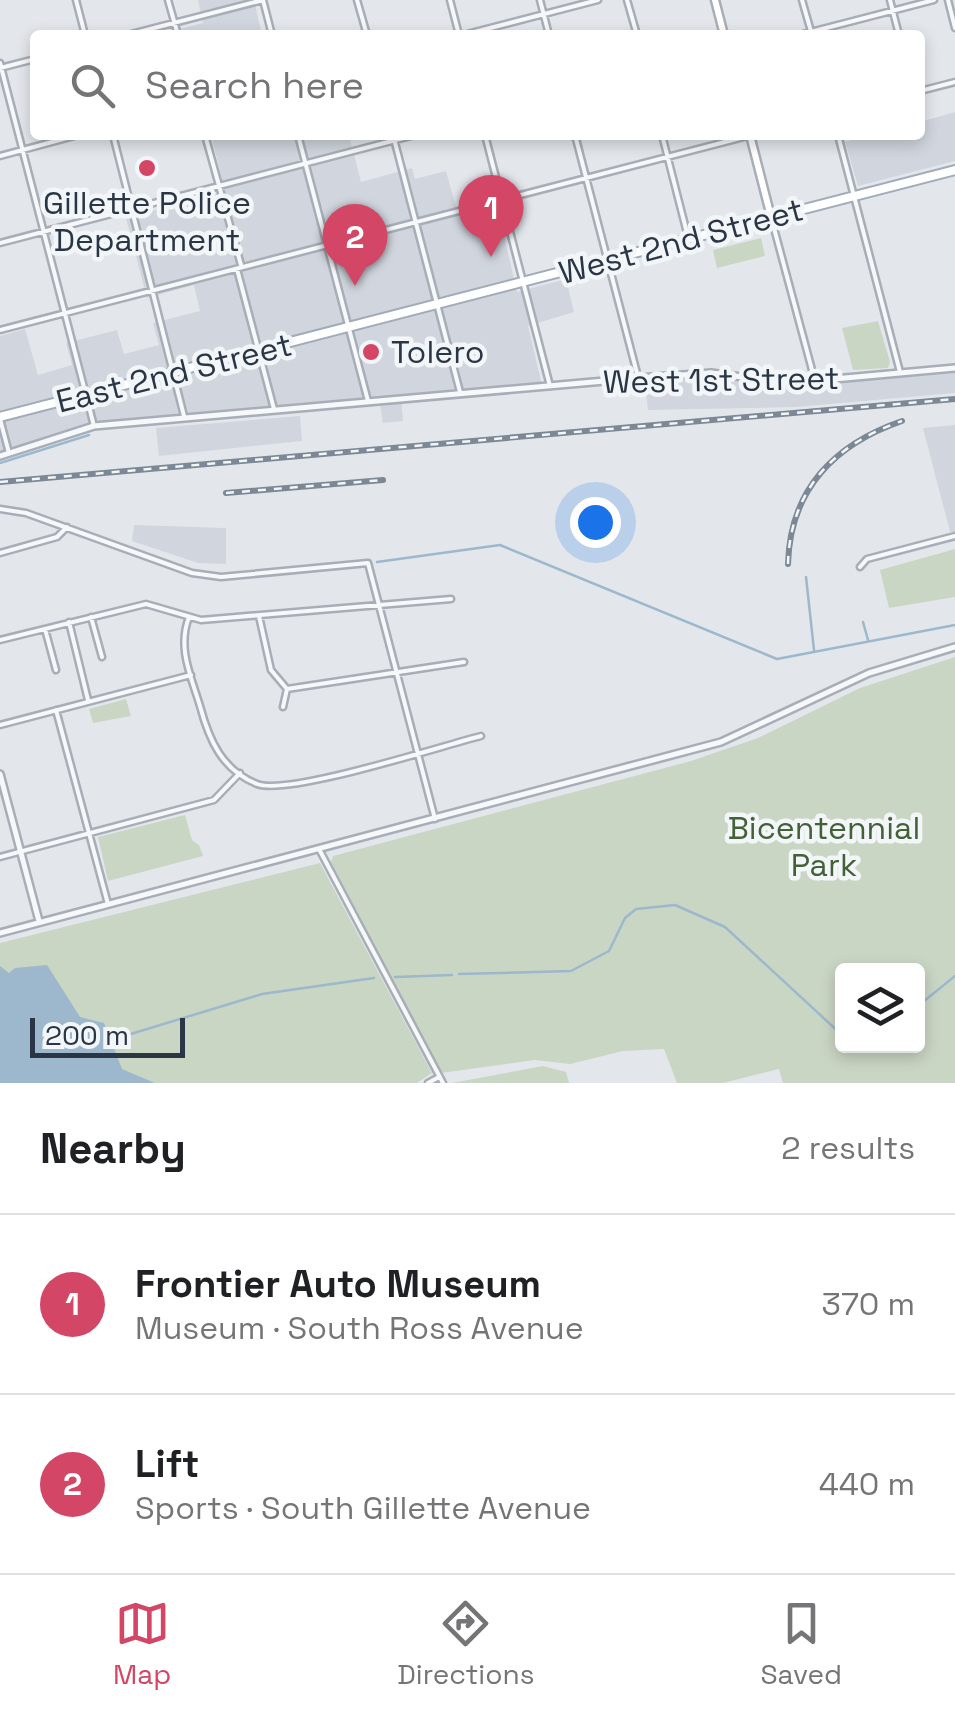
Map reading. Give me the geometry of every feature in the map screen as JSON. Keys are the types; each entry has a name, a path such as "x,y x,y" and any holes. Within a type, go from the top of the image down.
{"main road":[{"path":"715,0 723,30"},
{"path":"752,140 771,217"},
{"name":"West 2nd Street","path":"348,328 955,170"},
{"name":"East 2nd Street","path":"0,418 348,328"}],"street":[{"path":"76,0 84,30"},
{"path":"168,0 177,30"},
{"path":"147,30 263,0 271,30"},
{"path":"358,0 365,30"},
{"path":"450,0 459,30"},
{"path":"540,0 548,30"},
{"path":"481,30 598,0"},
{"path":"627,0 635,30"},
{"path":"802,0 810,30"},
{"path":"890,0 898,30"},
{"path":"825,30 934,0"},
{"path":"948,0 955,28"},
{"path":"30,60 0,66 94,426"},
{"path":"925,90 955,82"},
{"path":"0,156 58,140"},
{"path":"114,140 184,420"},
{"path":"206,140 275,410"},
{"path":"299,140 368,402"},
{"path":"0,243 386,140"},
{"path":"394,140 460,394"},
{"path":"485,140 550,386"},
{"path":"575,140 639,378"},
{"path":"663,140 689,239"},
{"path":"0,330 732,140"},
{"path":"839,140 900,373"},
{"path":"771,217 814,380"},
{"name":"West 1st Street","path":"0,456 94,426 639,378 711,374 780,382 955,368"},
{"path":"0,418 9,453"},
{"path":"0,508 67,527 192,573 221,578 368,563 435,818"},
{"path":"0,552 57,537 67,527"},
{"path":"860,567 867,559 955,536"},
{"path":"0,640 146,604 189,617 259,616 451,599"},
{"path":"92,616 102,658"},
{"path":"259,616 271,670 287,689 284,707"},
{"path":"189,617 182,647 212,745 240,773 258,784 275,787 481,736"},
{"path":"70,622 88,702"},
{"path":"45,629 56,670"},
{"path":"0,932 721,742 869,673 955,647"},
{"path":"287,689 464,662"},
{"path":"0,725 191,675"},
{"path":"56,710 108,904"},
{"path":"0,858 214,800 240,773"},
{"path":"0,774 39,922"},
{"path":"319,849 441,1080 428,1083"}],"shaded area":[{"path":"198,0 254,0 261,30 177,30 203,23"},
{"path":"955,112 955,161 858,186 845,142 925,140 925,121"},
{"path":"212,140 350,140 361,182 412,168 415,179 446,171 456,207 495,196 517,292 566,279 574,312 528,326 542,385 401,398 403,421 383,423 379,398 88,424 0,452 0,336 25,329 38,375 72,365 66,343 117,330 124,354 159,345 153,323 200,311 194,285 147,298 126,218 225,191"},
{"path":"955,373 955,393 796,407 648,410 645,383 713,378 778,388"},
{"path":"300,416 302,441 159,456 156,428"},
{"path":"955,425 955,532 950,532 923,428"},
{"path":"134,525 226,528 226,564 198,563 132,541"}],"green space":[{"path":"761,238 765,256 717,268 713,250"},
{"path":"878,321 890,362 888,368 853,370 842,328"},
{"path":"955,549 955,597 889,608 880,570"},
{"name":"Bicentennial Park","path":"955,657 955,1083 783,1083 779,1069 723,1083 677,1083 664,1049 623,1051 570,1064 535,1060 441,1073 331,862 333,856 691,761 758,738 860,688"},
{"path":"126,699 131,716 93,723 89,709"},
{"path":"185,815 192,840 203,856 108,881 98,837"},
{"path":"320,863 432,1073 417,1083 0,1083 0,943"},
{"path":"543,1066 566,1072 569,1083 452,1083"}],"water":[{"path":"47,965 80,1017 104,1023 122,1069 155,1083 0,1083 0,966 9,973 15,968"}],"waterway":[{"path":"0,463 89,435"},
{"path":"377,562 500,545 777,659 955,625"},
{"path":"806,577 814,650"},
{"path":"863,622 868,640"},
{"path":"459,974 571,971 609,951 625,918 636,909 675,905 725,927 835,1029"},
{"path":"395,977 452,975"},
{"path":"925,1000 955,976"},
{"path":"111,1040 262,994 374,978"}],"railway":[{"path":"0,482 955,399"},
{"path":"788,564 797,513 821,473 856,442 902,421"},
{"path":"226,493 383,480"}],"place":[{"name":"Gillette Police Department","path":"147,168"},
{"name":"Frontier Auto Museum","path":"491,257"},
{"name":"Lift","path":"355,286"},
{"name":"Tolero","path":"371,352"}]}
